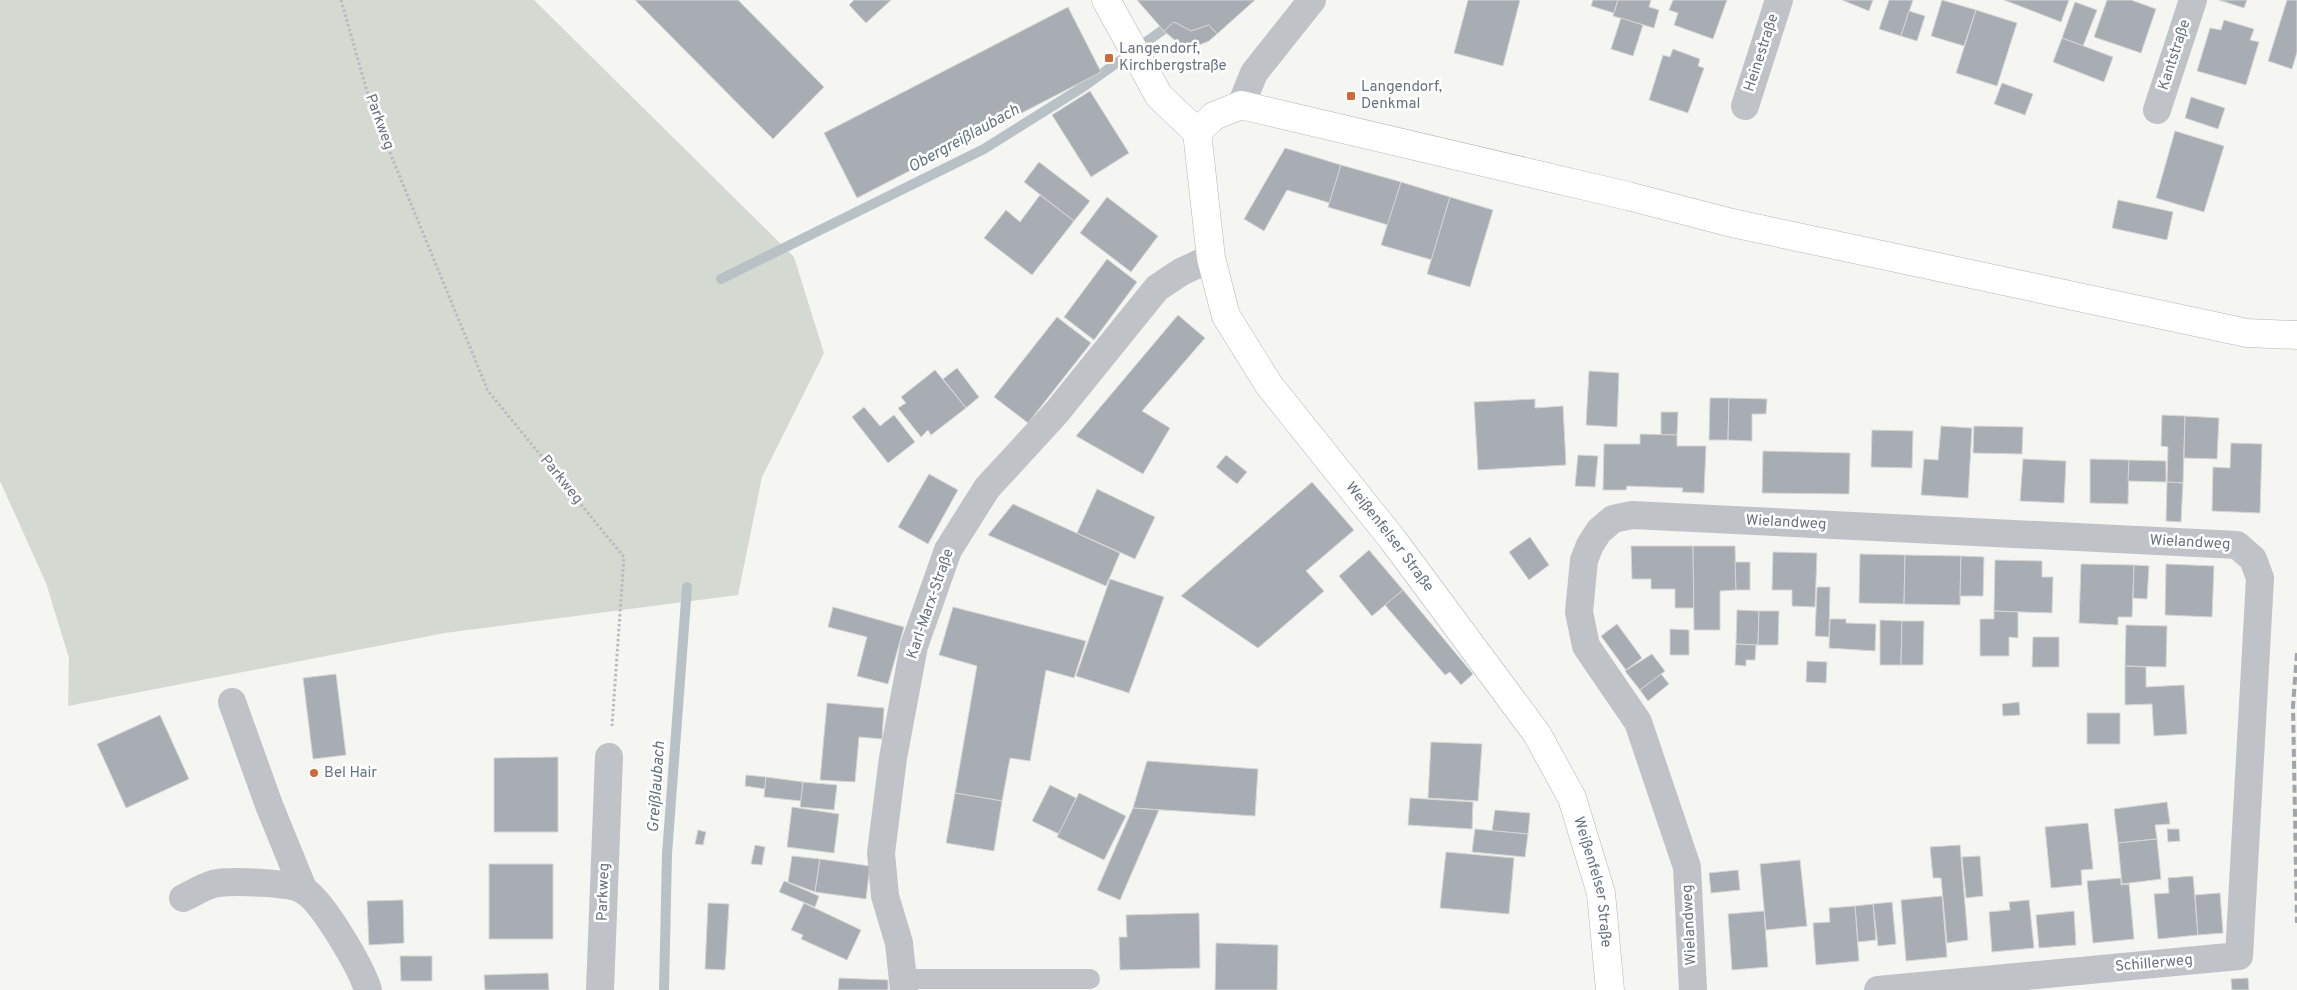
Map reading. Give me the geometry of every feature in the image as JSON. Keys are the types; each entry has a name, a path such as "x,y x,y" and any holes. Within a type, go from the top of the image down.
{"street":[{"path":"1106,0 1159,96 1197,132 1214,116 1241,105 1572,182 1741,225 2248,333 2297,335"},
{"path":"1241,105 1254,73 1312,0"},
{"name":"Heinestraße","path":"1745,106 1779,0"},
{"name":"Kantstraße","path":"2157,110 2193,0"},
{"name":"Weißenfelser Straße","path":"1197,132 1211,258 1226,316 1269,385 1393,540 1537,734 1572,798 1601,893 1610,990"},
{"name":"Karl-Marx-Straße","path":"903,984 899,943 885,896 881,853 893,758 914,646 948,550 987,488 1056,413 1157,288 1181,272 1211,258"},
{"name":"Wielandweg","path":"1693,990 1687,867 1638,722 1586,646 1579,612 1584,560 1599,530 1613,519 1632,515 2238,545 2253,559 2260,578 2249,764"},
{"path":"232,702 269,805 304,891 328,918 363,974 368,990"},
{"name":"Parkweg","path":"600,990 609,757"},
{"name":"Schillerweg","path":"1878,990 2239,956 2249,764"},
{"path":"183,898 217,883 263,882 304,891"}],"lane":[{"path":"903,984 1090,978"}],"path":[{"name":"Parkweg","path":"341,0 372,108 488,391 624,557 609,757"}],"shaded area":[{"path":"0,0 534,0 794,257 824,353 762,477 738,595 445,633 68,706 69,658 46,583 0,481"}],"building":[{"path":"635,0 738,0 824,87 773,139"},
{"path":"854,0 891,0 866,23 849,5"},
{"path":"1137,0 1255,0 1217,34 1209,25 1191,31 1174,22 1164,31"},
{"path":"1468,0 1520,0 1503,66 1454,53"},
{"path":"1593,0 1618,0 1614,13 1591,6"},
{"path":"1618,0 1651,0 1649,7 1659,10 1654,28 1613,16"},
{"path":"1673,0 1727,0 1713,39 1674,25 1678,13 1669,10"},
{"path":"1842,0 1873,0 1869,11"},
{"path":"1889,0 1913,0 1901,36 1879,29"},
{"path":"1942,0 1976,10 1964,46 1931,36"},
{"path":"2004,0 2069,0 2061,22"},
{"path":"2107,0 2131,0 2156,9 2141,53 2094,37"},
{"path":"2219,0 2247,0 2244,8"},
{"path":"2287,0 2297,0 2297,52 2292,69 2268,61"},
{"path":"2075,2 2097,10 2083,46 2062,38"},
{"path":"1068,7 1101,72 857,198 824,133"},
{"path":"1976,10 2017,23 1997,86 1956,73"},
{"path":"1909,11 1925,16 1917,41 1901,36"},
{"path":"1621,18 1643,25 1633,56 1611,49"},
{"path":"2224,20 2254,29 2250,40 2259,42 2246,85 2197,71 2210,28 2221,30"},
{"path":"1174,22 1191,31 1209,25 1217,34 1209,41 1199,45 1178,43 1164,31"},
{"path":"2062,38 2113,57 2104,82 2053,62"},
{"path":"1673,49 1700,59 1698,66 1704,68 1688,113 1649,100 1663,55 1670,57"},
{"path":"2002,83 2033,94 2025,115 1994,104"},
{"path":"1090,91 1129,153 1091,177 1052,115"},
{"path":"2191,97 2225,108 2218,129 2185,118"},
{"path":"2175,131 2224,146 2204,212 2156,198"},
{"path":"1285,148 1341,165 1330,203 1287,190 1264,231 1244,219"},
{"path":"1039,162 1090,201 1074,221 1024,182"},
{"path":"1341,165 1401,182 1388,225 1328,207"},
{"path":"1401,182 1450,197 1432,260 1381,245"},
{"path":"1040,195 1074,221 1032,275 984,238 1006,210 1020,222"},
{"path":"1107,197 1158,236 1131,272 1080,233"},
{"path":"1450,197 1493,210 1470,287 1427,274"},
{"path":"2118,200 2173,212 2167,240 2112,228"},
{"path":"1107,259 1137,282 1094,340 1064,317"},
{"path":"1178,315 1205,338 1142,411 1170,428 1143,474 1076,436"},
{"path":"1057,317 1091,343 1028,423 994,397"},
{"path":"957,368 979,397 966,408 943,379"},
{"path":"935,370 966,408 931,435 928,430 921,437 898,408 906,403 901,397"},
{"path":"1589,371 1619,373 1617,427 1586,425"},
{"path":"1710,398 1729,398 1728,440 1709,440"},
{"path":"1729,398 1767,399 1766,414 1752,414 1752,441 1728,440"},
{"path":"1535,399 1535,408 1563,406 1566,465 1478,470 1474,402"},
{"path":"864,407 880,426 894,415 915,442 888,463 852,417"},
{"path":"1661,412 1678,412 1677,435 1661,435"},
{"path":"2162,415 2185,416 2183,483 2167,482 2168,447 2161,446"},
{"path":"2185,416 2219,418 2217,459 2184,458"},
{"path":"1941,426 1972,428 1968,498 1921,495 1924,459 1938,460"},
{"path":"1974,426 2023,427 2022,454 1973,453"},
{"path":"1872,430 1913,431 1912,468 1871,467"},
{"path":"1640,434 1677,435 1677,446 1706,446 1704,493 1682,492 1683,488 1627,486 1626,490 1603,490 1604,444 1640,444"},
{"path":"2231,443 2262,444 2260,513 2212,511 2213,467 2230,468"},
{"path":"1763,451 1850,453 1849,494 1762,493"},
{"path":"1226,455 1247,472 1237,484 1216,467"},
{"path":"1578,455 1598,456 1595,487 1575,486"},
{"path":"2023,459 2066,461 2064,503 2020,501"},
{"path":"2090,459 2129,460 2128,504 2090,503"},
{"path":"2129,460 2166,461 2166,482 2128,481"},
{"path":"929,474 958,490 928,544 898,527"},
{"path":"1312,482 1354,530 1306,571 1324,591 1258,648 1181,596"},
{"path":"2167,482 2183,483 2181,522 2166,521"},
{"path":"1097,489 1155,517 1135,559 1077,533"},
{"path":"1013,504 1120,553 1106,586 988,535"},
{"path":"1530,537 1549,565 1529,580 1509,552"},
{"path":"1631,546 1693,546 1694,608 1675,608 1675,589 1651,589 1651,579 1632,579"},
{"path":"1693,546 1735,546 1736,590 1720,591 1720,630 1694,630"},
{"path":"1369,550 1403,590 1372,616 1339,576"},
{"path":"1773,552 1817,553 1815,607 1792,606 1792,590 1772,590"},
{"path":"1860,554 1905,555 1904,604 1859,603"},
{"path":"1905,555 1961,556 1960,605 1904,604"},
{"path":"1961,556 1984,557 1983,596 1960,596"},
{"path":"1995,560 2042,561 2042,577 2053,577 2052,613 1994,611"},
{"path":"1735,562 1750,562 1750,590 1736,590"},
{"path":"2081,564 2134,565 2132,617 2118,617 2118,625 2079,623"},
{"path":"2166,564 2214,566 2212,617 2165,615"},
{"path":"2134,565 2149,566 2147,599 2133,598"},
{"path":"1110,579 1164,597 1129,693 1076,676"},
{"path":"1817,587 1830,587 1829,637 1815,636"},
{"path":"1403,590 1473,674 1461,685 1450,672 1445,675 1385,605"},
{"path":"833,607 904,627 888,684 857,676 867,637 828,627"},
{"path":"953,607 1086,641 1074,678 1046,670 1030,761 1010,758 1002,801 955,793 977,666 939,655"},
{"path":"1737,610 1759,611 1758,645 1736,644"},
{"path":"1759,611 1779,611 1778,645 1758,645"},
{"path":"1994,611 2018,612 2018,638 2009,637 2009,656 1980,656 1980,619 1994,619"},
{"path":"1830,619 1846,619 1846,623 1876,624 1875,651 1829,648"},
{"path":"1880,620 1902,621 1901,665 1880,665"},
{"path":"1902,621 1924,621 1923,665 1901,665"},
{"path":"1617,624 1642,658 1626,670 1601,636"},
{"path":"2126,625 2167,626 2166,667 2125,666"},
{"path":"1670,629 1689,630 1689,655 1670,655"},
{"path":"2033,637 2059,637 2059,667 2032,667"},
{"path":"1736,644 1756,645 1755,660 1746,660 1746,666 1735,665"},
{"path":"1652,654 1665,671 1640,690 1625,671"},
{"path":"1807,661 1827,662 1826,683 1806,682"},
{"path":"2125,666 2146,667 2146,687 2184,685 2187,734 2154,736 2152,704 2125,705"},
{"path":"336,674 346,755 313,759 303,678"},
{"path":"1661,674 1669,684 1648,701 1640,690"},
{"path":"2019,702 2020,715 2003,716 2002,704"},
{"path":"827,703 884,708 882,739 859,737 855,782 820,780"},
{"path":"2087,713 2120,713 2120,744 2087,744"},
{"path":"160,715 189,779 126,808 97,744"},
{"path":"1431,742 1482,744 1478,801 1428,798"},
{"path":"558,757 558,832 494,832 494,758"},
{"path":"1147,761 1258,769 1255,816 1133,808"},
{"path":"746,775 766,777 765,789 745,786"},
{"path":"766,777 803,782 801,801 764,797"},
{"path":"803,782 837,785 834,810 800,807"},
{"path":"1050,785 1076,798 1059,834 1032,821"},
{"path":"955,793 1002,801 994,851 946,843"},
{"path":"1079,793 1126,816 1104,860 1057,837"},
{"path":"1410,798 1473,802 1472,829 1408,825"},
{"path":"2167,802 2170,824 2155,825 2157,839 2118,843 2114,809"},
{"path":"792,807 839,814 834,853 787,847"},
{"path":"1133,808 1159,810 1120,900 1097,890"},
{"path":"1495,810 1530,813 1528,834 1492,831"},
{"path":"2088,823 2093,869 2081,870 2082,885 2051,888 2045,827"},
{"path":"1475,829 1528,834 1525,857 1472,852"},
{"path":"2167,829 2179,829 2180,841 2168,842"},
{"path":"698,830 706,832 703,845 695,844"},
{"path":"2157,839 2161,879 2122,884 2118,843"},
{"path":"755,845 765,847 762,865 751,864"},
{"path":"1960,845 1968,940 1947,943 1941,878 1933,878 1930,847"},
{"path":"1446,852 1514,858 1509,914 1440,908"},
{"path":"792,856 820,859 815,892 788,882"},
{"path":"1980,856 1983,896 1966,898 1962,857"},
{"path":"820,859 870,866 866,899 815,892"},
{"path":"1800,860 1807,926 1766,930 1760,864"},
{"path":"489,864 553,864 553,939 489,939"},
{"path":"1738,870 1740,890 1711,893 1709,873"},
{"path":"2193,876 2198,935 2158,939 2154,894 2169,893 2168,878"},
{"path":"2121,878 2121,885 2129,884 2134,939 2093,943 2087,881"},
{"path":"784,881 819,896 815,907 779,892"},
{"path":"2220,893 2223,933 2198,935 2195,895"},
{"path":"1942,896 1947,957 1906,961 1901,900"},
{"path":"403,900 404,943 369,945 367,901"},
{"path":"2029,900 2034,948 1992,952 1989,912 2010,910 2009,902"},
{"path":"1892,902 1896,944 1878,946 1873,904"},
{"path":"708,903 729,904 725,970 705,969"},
{"path":"804,903 861,930 847,960 801,939 803,935 791,930"},
{"path":"1873,904 1876,940 1858,942 1855,906"},
{"path":"1855,906 1859,961 1816,965 1813,923 1830,922 1829,908"},
{"path":"1764,911 1768,967 1732,970 1728,914"},
{"path":"2074,911 2076,945 2039,948 2036,915"},
{"path":"1199,913 1200,968 1120,970 1119,937 1127,937 1126,915"},
{"path":"1216,943 1278,945 1277,990 1215,990"},
{"path":"400,956 432,956 432,981 401,981"},
{"path":"548,973 549,990 485,990 484,975"},
{"path":"839,978 888,980 888,990 838,990"},
{"path":"2248,978 2249,990 2232,990 2231,979"}],"waterway":[{"name":"Obergreißlaubach","path":"721,279 984,149 1083,87 1174,22"},
{"name":"Greißlaubach","path":"664,990 667,854 687,587"}],"railway":[{"path":"2297,653 2293,706 2297,923"}],"place":[{"name":"Langendorf, Kirchbergstraße","path":"1109,58"},
{"name":"Langendorf, Denkmal","path":"1351,96"},
{"name":"Bel Hair","path":"314,773"}]}
